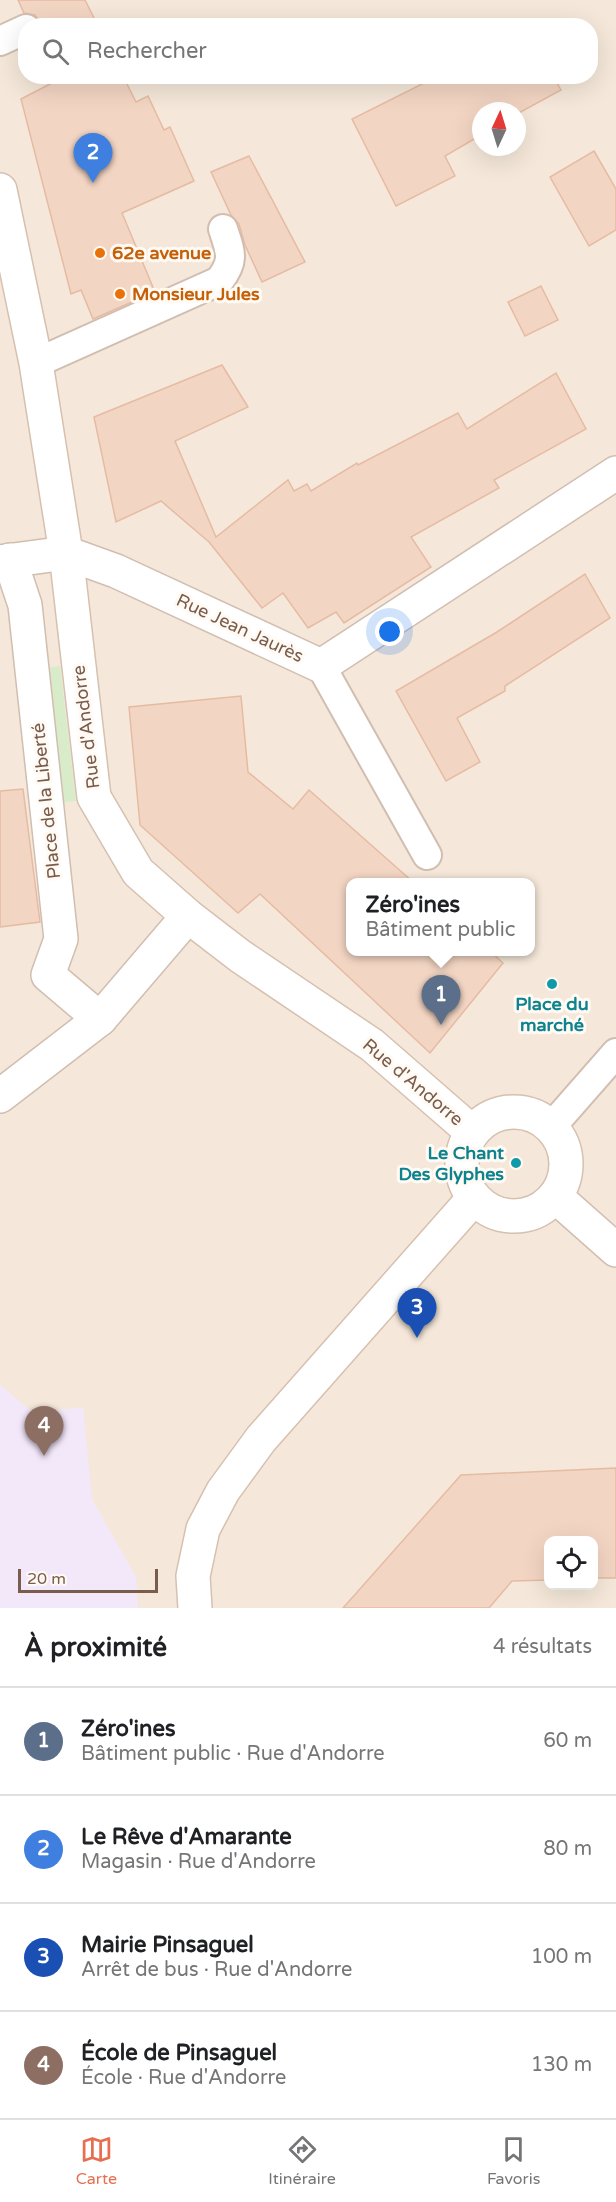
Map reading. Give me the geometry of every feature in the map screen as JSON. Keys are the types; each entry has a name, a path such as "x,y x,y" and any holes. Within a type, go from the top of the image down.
{"main road":[{"name":"Rue d'Andorre","path":"0,190 36,363 66,553 94,797 138,872 188,916 240,956 372,1045 472,1132"},
{"name":"Rue Jean Jaurès","path":"66,553 116,571 321,666 616,473"},
{"path":"5,561 66,553"},
{"name":"Place de la Liberté","path":"5,561 25,606 61,939 48,975 99,1019"},
{"path":"0,1096 99,1019 188,916"},
{"path":"511,1111 525,1112 552,1126 566,1153 566,1168 563,1183 544,1207 530,1214 500,1215 474,1198 466,1186 461,1158 472,1132 483,1121 496,1114 511,1111"},
{"path":"555,1196 616,1250"},
{"path":"195,1608 193,1576 203,1529 223,1491 261,1439 474,1198"}],"lane":[{"path":"0,41 18,33"},
{"path":"36,363 219,281 229,269 230,251 223,229"},
{"path":"321,666 427,855"},
{"path":"552,1126 616,1053"}],"shaded area":[{"path":"0,0 616,0 616,1608 0,1608"},
{"path":"0,1385 34,1413 83,1407 92,1499 136,1577 138,1608 0,1608"}],"green space":[{"path":"60,666 76,801 56,803 39,669"}],"building":[{"path":"18,0 85,0 94,18 37,18 35,15 24,13"},
{"path":"50,84 127,84 136,102 148,96 164,130 170,127 194,181 122,213 155,292 93,319 81,290 71,294 21,99"},
{"path":"422,84 558,84 561,90 526,109 526,102 472,102 472,140 445,156 455,176 396,206 352,119"},
{"path":"594,151 616,189 616,230 589,246 550,177"},
{"path":"249,156 305,262 262,282 245,245 239,224 231,215 211,172"},
{"path":"541,286 558,320 525,336 508,302"},
{"path":"222,365 248,407 175,441 216,537 288,480 294,491 307,484 311,491 357,463 358,465 458,413 467,429 556,373 586,429 494,480 499,488 411,537 431,567 344,623 336,612 308,628 283,593 262,608 209,542 161,501 116,522 94,417"},
{"path":"585,574 610,618 505,686 505,691 457,718 480,762 446,781 396,691 497,632"},
{"path":"241,696 248,772 293,809 309,790 408,878 346,878 346,956 495,956 503,963 430,1053 260,894 238,913 140,825 129,707"},
{"path":"23,789 40,922 0,927 0,791"},
{"path":"616,1468 616,1578 598,1578 598,1536 544,1536 544,1580 512,1581 489,1608 343,1608 461,1475"}],"place":[{"name":"Le Rêve d'Amarante","path":"93,183"},
{"name":"62e avenue","path":"100,253"},
{"name":"Monsieur Jules","path":"120,294"},
{"name":"Place du marché","path":"552,984"},
{"name":"Zéro'ines","path":"441,1025"},
{"name":"Le Chant Des Glyphes","path":"516,1163"},
{"name":"Mairie Pinsaguel","path":"417,1338"},
{"name":"École de Pinsaguel","path":"44,1456"}]}
